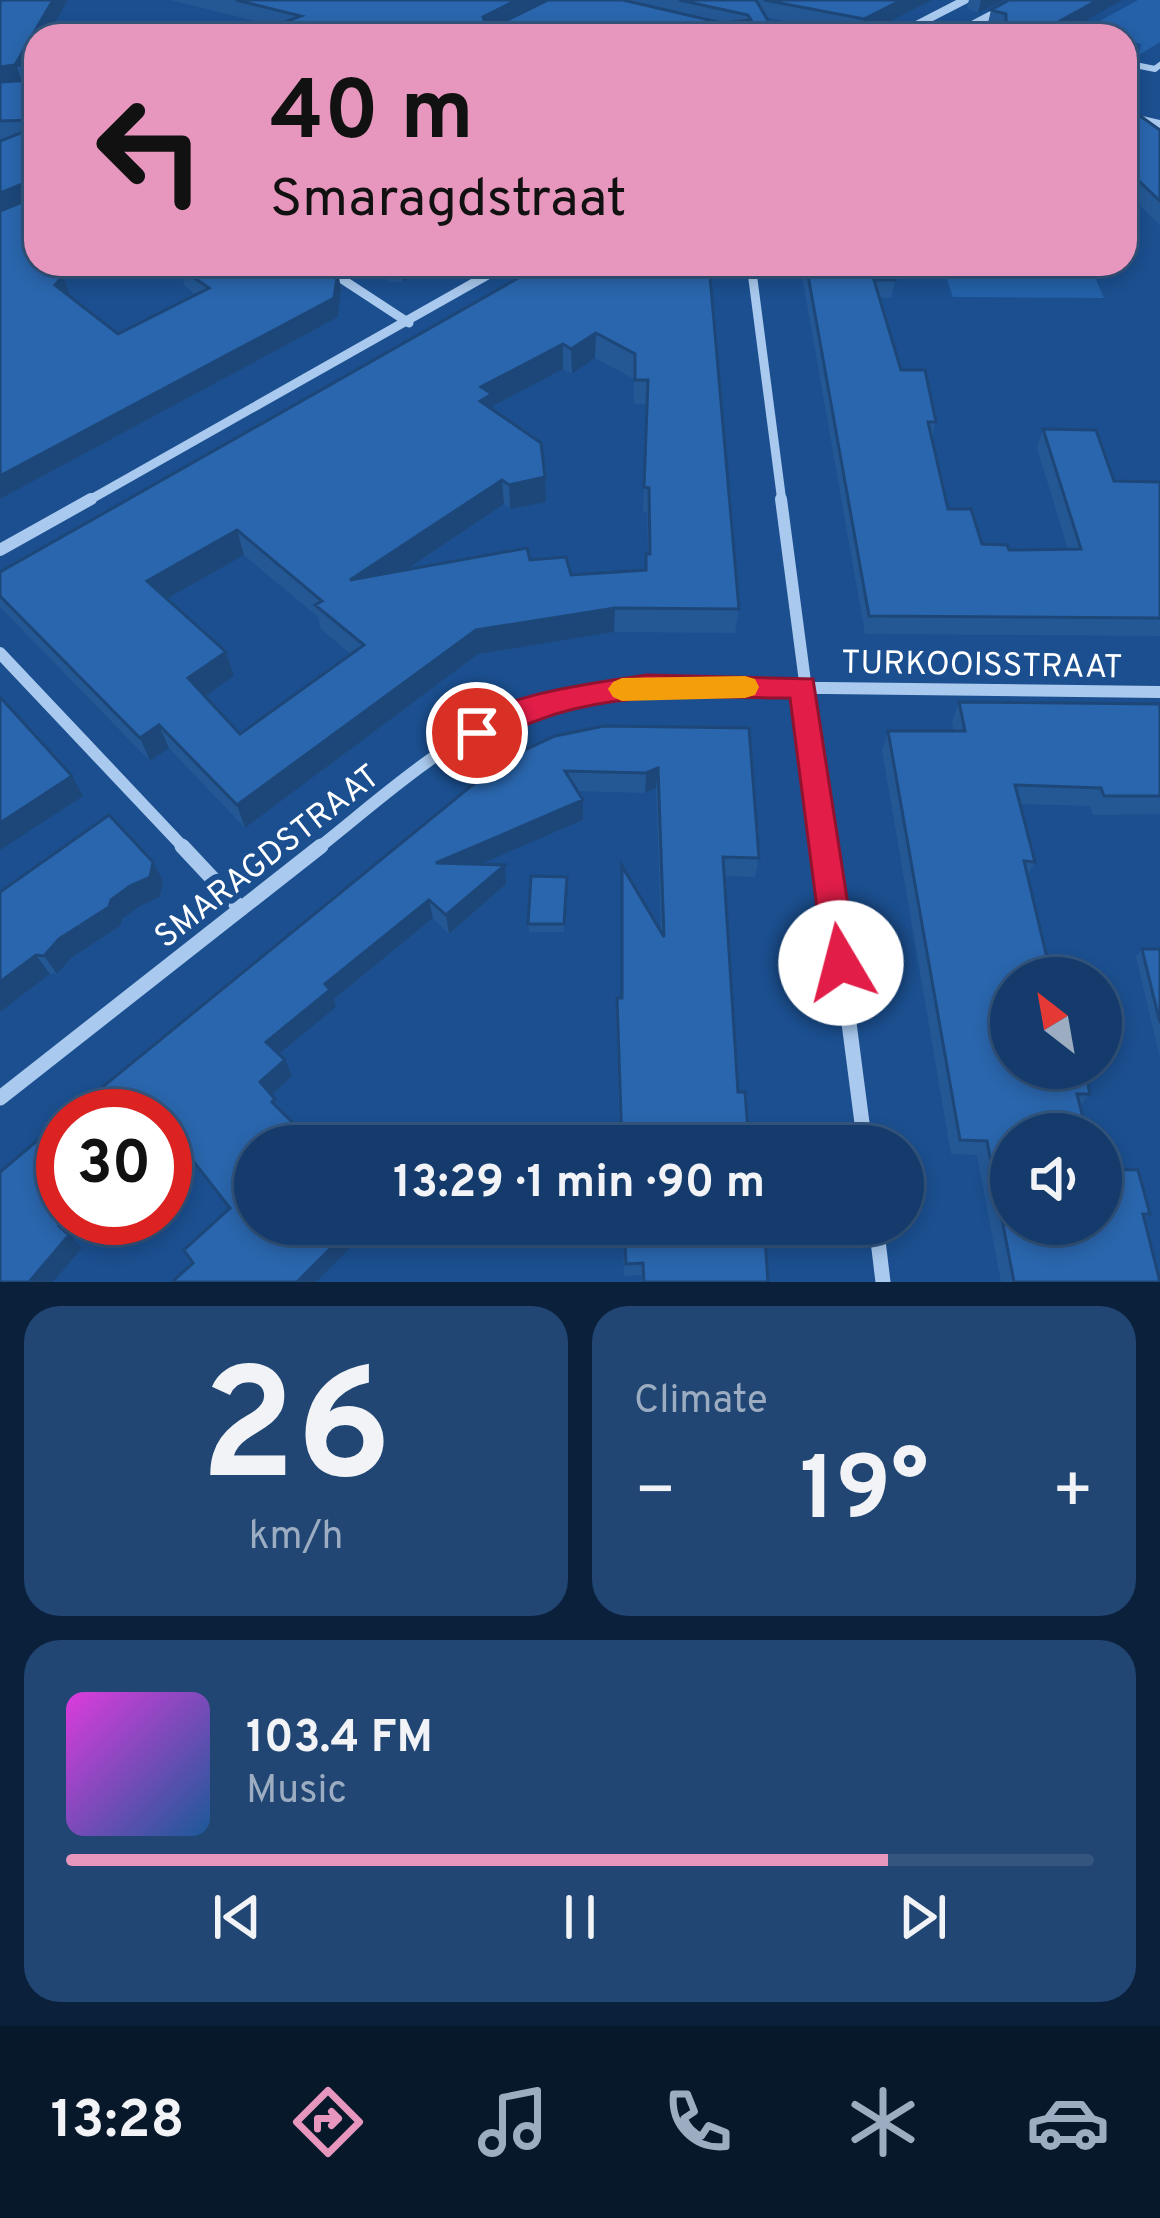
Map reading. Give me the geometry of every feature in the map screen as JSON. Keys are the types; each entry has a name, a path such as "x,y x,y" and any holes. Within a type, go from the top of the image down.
{"street":[{"path":"919,24 965,0"},
{"path":"974,24 1020,0"},
{"path":"337,276 409,323"},
{"path":"0,550 486,276"},
{"path":"752,276 862,1125"},
{"path":"0,653 242,909"},
{"name":"SMARAGDSTRAAT","path":"0,1098 443,750 510,715 578,696 647,686 803,687"},
{"name":"TURKOOISSTRAAT","path":"803,687 1160,692"},
{"path":"879,1245 884,1282"}],"shaded area":[{"path":"1138,0 1160,0 1160,42 1139,55 1137,24 1094,24"},
{"path":"946,276 1094,276 1104,298 953,297"}],"building":[{"path":"0,0 53,0 39,24 24,24 24,50 15,65 0,67"},
{"path":"236,0 517,0 483,17 486,24 280,24 301,16"},
{"path":"548,0 623,0 722,23 751,20 748,15 679,0 756,0 770,24 499,24"},
{"path":"764,0 902,0 864,19"},
{"path":"1009,0 1098,0 1055,24 982,24 1006,23 1006,14 991,10"},
{"path":"24,81 24,120 0,121 0,82"},
{"path":"1137,114 1160,130 1160,201 1139,181"},
{"path":"24,132 24,183 0,193 0,141"},
{"path":"24,201 24,276 63,276 55,285 118,334 209,288 192,276 337,276 334,298 0,476 0,211"},
{"path":"522,276 710,276 739,609 615,608 476,630 237,805 159,725 140,738 0,596 0,572","holes":["596,333 635,354 635,380 648,380 644,487 649,488 650,554 646,554 646,570 571,575 566,557 530,560 527,548 350,580 502,480 509,485 545,477 541,443 480,401 492,394 481,387 563,344 571,349","237,530 322,601 315,605 364,645 240,734 188,678 226,652 147,581"]},
{"path":"808,276 894,276 895,280 874,280 901,370 925,370 936,422 928,422 948,509 971,509 982,544 1007,545 1009,550 1081,549 1043,429 1096,430 1114,481 1160,482 1160,618 869,616"},
{"path":"0,697 72,776 0,823"},
{"path":"959,702 1160,704 1160,796 1104,796 1101,788 1015,785 1035,862 1024,861 1047,957 990,957 990,1089 1089,1089 1090,1094 1077,1094 1082,1113 990,1113 990,1157 987,1141 960,1140 888,731 965,731"},
{"path":"604,726 749,728 759,858 723,857 738,1092 745,1092 747,1125 621,1125 617,998 622,998 622,866 664,937 658,768 646,773 565,771 583,800 436,863 505,865 446,915 429,900 325,984 330,990 266,1042 285,1060 260,1082 295,1125 234,1125 234,1245 334,1245 297,1282 172,1282 193,1263 184,1250 230,1208 192,1159 192,1089 100,1089 492,769 483,769 555,736"},
{"path":"109,815 153,862 150,877 130,886 109,907 59,939 44,956 36,955 0,982 0,892"},
{"path":"531,876 567,877 564,924 528,924"},
{"path":"1142,949 1160,949 1160,1023"},
{"path":"36,1142 36,1245 60,1245 29,1282 0,1282 0,1172"},
{"path":"1122,1170 1138,1170 1160,1282 1014,1282 1007,1245 1122,1245"},
{"path":"625,1245 765,1245 768,1282 644,1282 643,1263 626,1264"}],"slow traffic":[{"path":"622,689 745,687"}],"route":[{"path":"477,733 510,715 578,696 647,686 803,687 841,963"}]}
